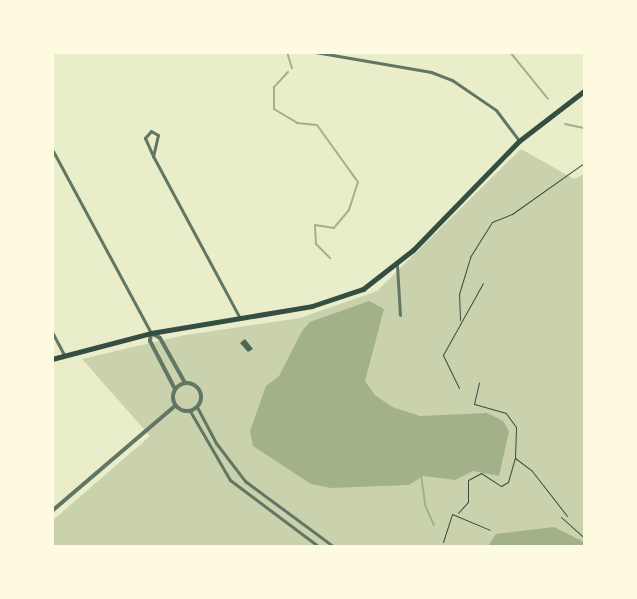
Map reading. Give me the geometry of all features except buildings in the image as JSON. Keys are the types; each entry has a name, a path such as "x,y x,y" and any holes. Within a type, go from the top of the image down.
{"main road":[{"path":"52,359 151,333 241,318 345,296 397,265 519,141 584,91"}],"street":[{"path":"315,52 431,72 452,80 496,110 519,141"},
{"path":"153,156 158,135 148,131 145,138 153,156 241,318"},
{"path":"53,151 151,333 160,338 185,383 199,391 197,407 216,443 245,481 332,546"},
{"path":"397,265 400,315"},
{"path":"52,332 64,356"},
{"path":"52,511 175,406 175,389 150,341 151,333"},
{"path":"175,389 185,383"},
{"path":"175,406 190,411 230,480 318,546"},
{"path":"190,411 197,407"}],"path":[{"path":"460,320 459,294 470,257 492,222 512,214 584,164"},
{"path":"459,388 443,354 460,320 483,284"},
{"path":"443,542 449,534 448,522 468,502 468,480 481,473 501,486 508,482 515,458 516,427 506,413 474,404 479,382"},
{"path":"515,458 532,471 567,516"},
{"path":"458,513 490,530"},
{"path":"561,517 584,538"}],"shaded area":[{"path":"521,149 574,179 584,174 584,546 53,546 52,521 150,436 82,359 180,336 300,318 377,291"},
{"path":"369,301 384,309 365,381 375,395 392,407 420,416 487,413 503,421 509,431 499,476 473,471 455,480 423,476 409,485 331,488 311,484 253,446 250,431 266,386 279,376 302,331 310,322"},
{"path":"554,527 584,542 584,546 488,546 496,534"}],"waterway":[{"path":"287,52 292,68"},
{"path":"510,52 548,99"},
{"path":"288,72 274,87 274,109 297,123 317,125 358,182 349,210 334,228 315,225 316,244 330,258"},
{"path":"565,124 584,128"},
{"path":"421,475 425,505 434,525"}]}
